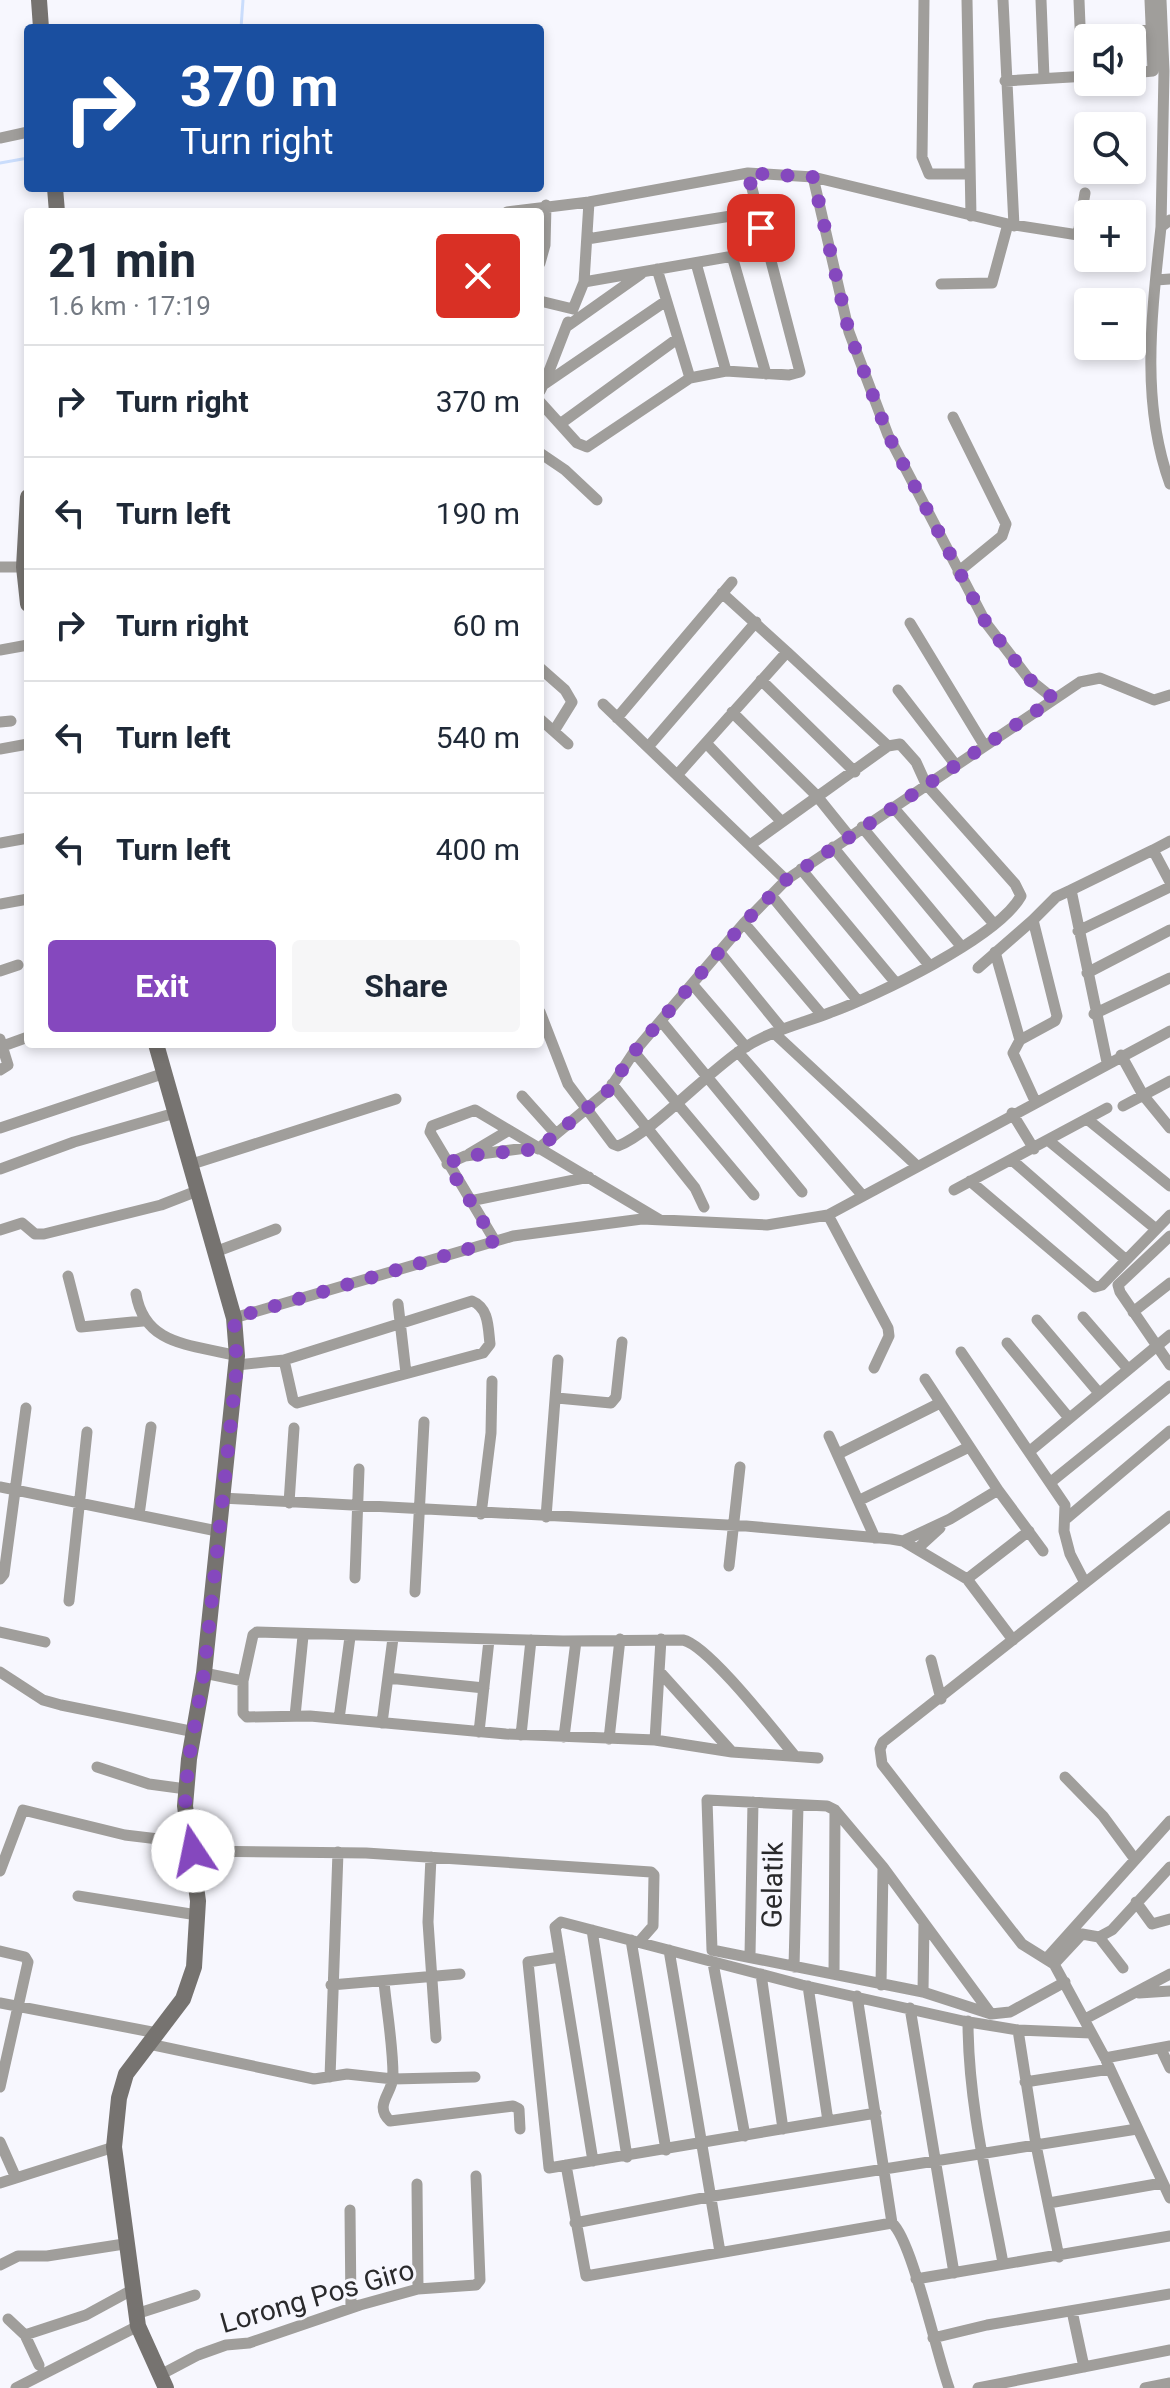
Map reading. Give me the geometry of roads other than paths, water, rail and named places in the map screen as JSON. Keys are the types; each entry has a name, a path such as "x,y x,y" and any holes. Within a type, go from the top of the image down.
{"main road":[{"path":"39,0 41,24"},
{"path":"157,1048 234,1318 237,1360 204,1673 186,1789 185,1806 193,1847 197,1915 194,1967 187,1988 171,2017 126,2074 119,2098 114,2147 124,2244 137,2320 164,2381"}],"street":[{"path":"924,0 922,157 926,170 934,175 970,174"},
{"path":"967,0 971,216"},
{"path":"941,284 992,283 1011,225 1003,0"},
{"path":"1041,0 1044,78"},
{"path":"1079,0 1080,24"},
{"path":"1146,72 1153,71 1150,0"},
{"path":"1161,0 1165,224 1152,332 1155,429 1170,484"},
{"path":"1146,30 1151,30"},
{"path":"1005,81 1074,77"},
{"path":"0,138 24,133"},
{"path":"529,208 589,202 748,173 813,177 1011,225 1078,235 1085,193"},
{"path":"544,406 577,443 587,447 690,378 726,371 795,375 800,372 748,173"},
{"path":"813,177 849,332 888,435 958,572 1005,650 1029,679 1054,699"},
{"path":"544,383 584,282 589,202"},
{"path":"544,249 546,205"},
{"path":"587,239 756,212"},
{"path":"584,282 768,250"},
{"path":"732,256 766,374"},
{"path":"696,263 726,371"},
{"path":"657,269 690,378"},
{"path":"566,327 644,272"},
{"path":"1156,280 1170,279"},
{"path":"544,387 666,301"},
{"path":"544,302 573,309"},
{"path":"560,424 677,339"},
{"path":"953,417 1006,524 1002,536 958,572"},
{"path":"544,456 565,470 597,500"},
{"path":"0,567 24,567"},
{"path":"617,718 732,582"},
{"path":"544,1022 568,1084 613,1144 623,1144 742,1050 778,1031 858,1001 929,965 994,924 1017,903 1021,892 926,784 906,748 888,746 722,593"},
{"path":"648,747 756,622"},
{"path":"910,623 984,745"},
{"path":"0,650 24,646"},
{"path":"678,774 787,652"},
{"path":"544,672 565,690 572,702 554,731"},
{"path":"465,1156 536,1148 556,1134 612,1084 634,1052 721,954 744,923 786,880 1054,699 1080,682 1100,678 1154,700 1170,695"},
{"path":"761,680 855,772"},
{"path":"898,690 955,764"},
{"path":"603,704 786,880"},
{"path":"732,712 816,795 849,836"},
{"path":"544,722 568,744"},
{"path":"706,743 781,821"},
{"path":"0,749 24,745"},
{"path":"750,845 888,746"},
{"path":"893,807 994,924"},
{"path":"862,827 961,946"},
{"path":"0,843 24,839"},
{"path":"978,968 1056,897 1170,841"},
{"path":"833,847 929,965"},
{"path":"1078,931 1170,884 1153,850"},
{"path":"801,869 895,982"},
{"path":"1071,890 1094,1014 1107,1062"},
{"path":"771,895 858,1001"},
{"path":"0,904 24,900"},
{"path":"1033,920 1057,1016 1055,1021 1020,1040 1013,1053 1035,1101"},
{"path":"744,923 822,1015"},
{"path":"1087,973 1170,930"},
{"path":"995,952 1020,1040"},
{"path":"721,954 778,1031 916,1165"},
{"path":"0,971 18,965"},
{"path":"1094,1014 1170,978"},
{"path":"693,985 742,1050 863,1196"},
{"path":"661,1021 802,1192"},
{"path":"234,1318 495,1241 567,1227 660,1220 767,1225 828,1215 1012,1113 1170,1031"},
{"path":"0,1070 8,1065 2,1042 24,1038"},
{"path":"634,1052 754,1195"},
{"path":"1121,1055 1143,1095 1170,1128"},
{"path":"0,1128 165,1073"},
{"path":"1123,1106 1170,1081"},
{"path":"612,1084 695,1188 704,1207"},
{"path":"522,1096 556,1134"},
{"path":"189,1165 396,1099"},
{"path":"954,1190 1107,1108"},
{"path":"495,1241 430,1132 432,1126 475,1110 506,1132 660,1220"},
{"path":"0,1169 74,1142 175,1113"},
{"path":"1012,1113 1034,1149"},
{"path":"1087,1119 1170,1186"},
{"path":"447,1164 506,1132"},
{"path":"1049,1141 1156,1229"},
{"path":"1012,1160 1126,1260"},
{"path":"470,1201 589,1177"},
{"path":"970,1181 1095,1287 1102,1285 1170,1215"},
{"path":"0,1230 22,1223 35,1234 44,1234 161,1205 197,1191"},
{"path":"828,1215 888,1328 889,1336 874,1368"},
{"path":"215,1252 276,1229"},
{"path":"1170,1236 1118,1285 1170,1365"},
{"path":"68,1276 81,1327 143,1321"},
{"path":"1133,1312 1170,1283"},
{"path":"136,1294 143,1321 163,1338 237,1360 284,1360 401,1322 476,1302 484,1310 490,1344 483,1353 296,1403 284,1360"},
{"path":"398,1304 406,1373"},
{"path":"1083,1317 1128,1369"},
{"path":"1037,1320 1099,1393"},
{"path":"1030,1451 1170,1335"},
{"path":"557,1398 611,1403 616,1397 622,1342"},
{"path":"1007,1343 1069,1418"},
{"path":"961,1352 1065,1505 1067,1518 1064,1531 1070,1554 1084,1581"},
{"path":"546,1517 558,1360"},
{"path":"925,1379 998,1490 1043,1551"},
{"path":"481,1514 491,1433 492,1381"},
{"path":"1051,1482 1170,1386"},
{"path":"838,1454 940,1403"},
{"path":"0,1579 4,1574 26,1408"},
{"path":"415,1592 424,1422"},
{"path":"139,1515 151,1427"},
{"path":"289,1503 294,1428"},
{"path":"1067,1518 1170,1431"},
{"path":"69,1601 87,1432"},
{"path":"829,1436 875,1538"},
{"path":"860,1500 969,1447"},
{"path":"729,1566 740,1526 740,1467"},
{"path":"355,1578 359,1469"},
{"path":"0,1487 217,1531"},
{"path":"903,1541 950,1519 998,1490"},
{"path":"221,1498 740,1526 903,1541 967,1579 1013,1640"},
{"path":"1170,1516 883,1742 880,1749 882,1764 1022,1944 1051,1961 1065,1982 1108,2063 1170,2198"},
{"path":"917,1549 950,1519"},
{"path":"967,1579 1029,1531"},
{"path":"0,1632 45,1642"},
{"path":"795,1756 697,1646 683,1640 489,1640 254,1634 243,1681 244,1716 295,1716 521,1735 655,1740 732,1752 818,1758"},
{"path":"295,1716 303,1636"},
{"path":"339,1719 350,1637"},
{"path":"382,1723 393,1638"},
{"path":"609,1739 620,1639"},
{"path":"655,1740 661,1639"},
{"path":"479,1732 489,1640"},
{"path":"521,1735 531,1640"},
{"path":"564,1737 576,1641"},
{"path":"931,1660 941,1699"},
{"path":"659,1671 732,1752"},
{"path":"0,1672 52,1703 86,1713 195,1732"},
{"path":"204,1673 243,1681"},
{"path":"388,1678 484,1688"},
{"path":"97,1767 149,1784 186,1789"},
{"path":"1065,1777 1103,1816 1134,1858"},
{"path":"991,2014 883,1867 835,1810 710,1798 706,1803 710,1946 714,1951 750,1955 794,1967 923,1992 991,2014 1010,2012 1065,1982"},
{"path":"750,1955 753,1802"},
{"name":"Gelatik","path":"794,1967 798,1805"},
{"path":"0,1871 23,1810 125,1835 193,1847 431,1857 652,1873 653,1926 635,1941"},
{"path":"834,1974 835,1810"},
{"path":"1051,1961 1134,1858 1170,1821"},
{"path":"330,2077 338,1852"},
{"path":"431,1857 428,1922 436,2038"},
{"path":"881,1985 883,1867"},
{"path":"1051,1961 1082,1934 1099,1937 1112,1930 1170,1867"},
{"path":"78,1896 197,1915"},
{"path":"1136,1902 1152,1924 1170,1919"},
{"path":"923,1992 924,1923"},
{"path":"593,2161 557,1924 592,1930 808,1986 968,2021 1018,2030 1091,2033"},
{"path":"592,1930 627,2157"},
{"path":"1099,1937 1123,1968"},
{"path":"635,1941 666,2150"},
{"path":"669,1950 708,2197 720,2252"},
{"path":"0,1951 25,1957 28,1962 1,2071 0,2087"},
{"path":"560,1957 528,1962 549,2168 876,2113"},
{"path":"713,1963 745,2136"},
{"path":"331,1985 460,1974"},
{"path":"761,1974 783,2129"},
{"path":"1085,2019 1170,1974"},
{"path":"384,1982 393,2079 383,2102 383,2111 390,2121 513,2106 519,2109 520,2129"},
{"path":"808,1986 828,2121"},
{"path":"1134,1994 1170,1991"},
{"path":"857,1996 892,2223 899,2231 916,2279 949,2388"},
{"path":"0,2003 314,2079 347,2074 393,2079 475,2077"},
{"path":"910,2008 954,2273"},
{"path":"968,2021 968,2051 981,2152 1003,2263"},
{"path":"1018,2030 1036,2145 1059,2257"},
{"path":"1025,2082 1166,2047 1170,2068"},
{"path":"575,2223 708,2197 1137,2129"},
{"path":"0,2142 16,2178"},
{"path":"0,2183 114,2147"},
{"path":"566,2165 586,2276 892,2223"},
{"name":"Lorong Pos Giro","path":"164,2381 212,2350 249,2343 418,2289 471,2286 480,2280 476,2176"},
{"path":"1049,2203 1162,2183"},
{"path":"417,2184 418,2289"},
{"path":"350,2210 351,2308"},
{"path":"916,2279 1170,2236"},
{"path":"0,2265 18,2256 47,2256 124,2244"},
{"path":"25,2335 86,2315 132,2290"},
{"path":"933,2338 987,2325 1170,2294"},
{"path":"16,2388 137,2320 195,2295"},
{"path":"1072,2311 1084,2367"},
{"path":"8,2319 25,2335 39,2365"},
{"path":"978,2388 1170,2350"},
{"path":"1145,2388 1170,2383"}],"waterway":[{"path":"241,24 243,0"},
{"path":"0,163 24,159"}]}
